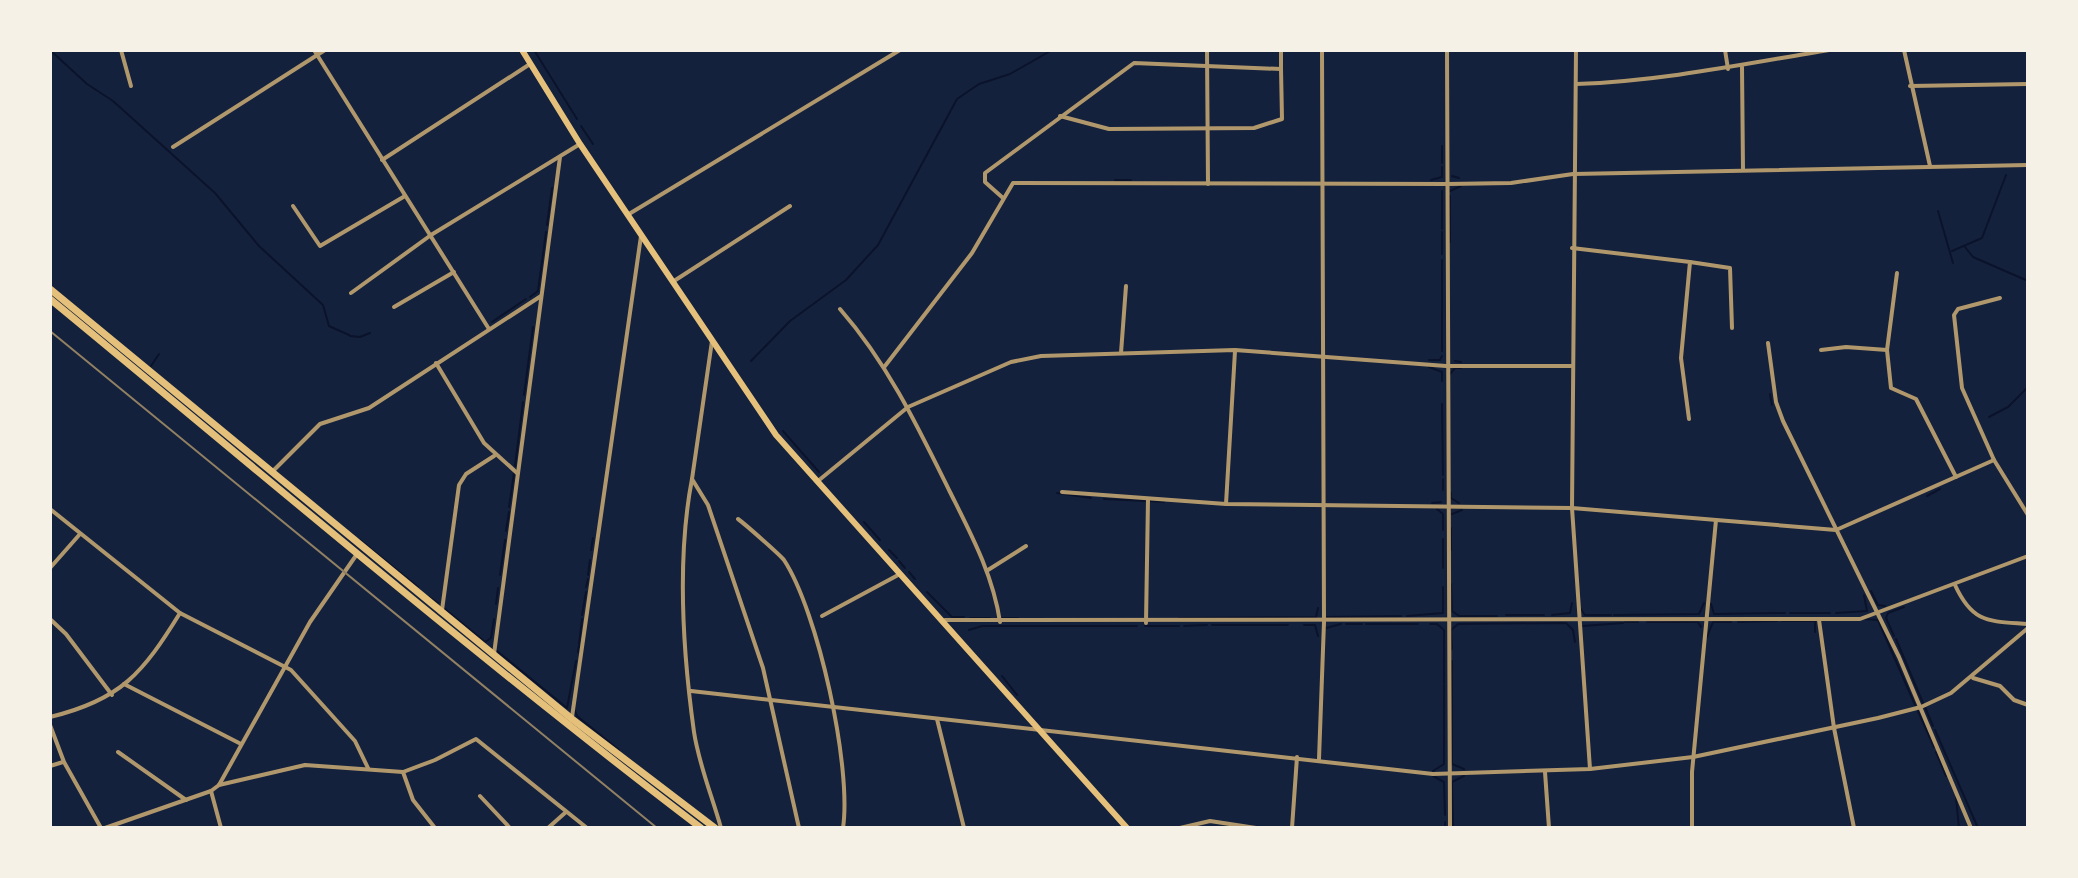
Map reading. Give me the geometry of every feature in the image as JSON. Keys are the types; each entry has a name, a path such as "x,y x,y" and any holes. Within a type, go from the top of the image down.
{"highway":[{"path":"50,289 572,719 718,828"},
{"path":"50,299 358,552 437,621 701,828"}],"main road":[{"path":"522,50 580,144 776,435 945,620 1127,828"}],"street":[{"path":"121,50 131,86"},
{"path":"173,147 315,52 325,50"},
{"path":"627,215 900,50"},
{"path":"1207,50 1208,184"},
{"path":"1060,116 1109,129 1254,128 1280,122 1281,50"},
{"path":"1319,759 1324,622 1322,50"},
{"path":"1447,50 1450,828"},
{"path":"1576,50 1572,508 1577,620 1590,769"},
{"path":"1725,50 1728,69"},
{"path":"1576,84 1622,82 1728,69 1829,50"},
{"path":"1904,50 1930,166"},
{"path":"315,52 489,329"},
{"path":"1003,198 985,182 985,173 1134,63 1281,69"},
{"path":"382,160 530,64"},
{"path":"1742,67 1743,170"},
{"path":"1910,86 2028,84"},
{"path":"351,293 431,235 580,144"},
{"path":"493,655 560,157"},
{"path":"885,366 972,253 1013,183 1511,183 1573,174 2028,165"},
{"path":"293,206 320,246 405,196"},
{"path":"672,282 790,206"},
{"path":"572,719 641,236"},
{"path":"1572,248 1730,268 1732,328"},
{"path":"1689,419 1681,351 1690,262"},
{"path":"394,307 454,272"},
{"path":"1897,273 1887,350 1891,388 1916,399 1956,477"},
{"path":"1121,353 1126,286"},
{"path":"273,471 320,424 369,408 541,296"},
{"path":"2000,298 1958,309 1954,315 1962,388 1994,460 2028,515"},
{"path":"840,309 885,366 908,407 988,570 1000,622"},
{"path":"712,341 683,537 694,732 718,828"},
{"path":"1768,343 1776,402 1783,421 1880,614 1971,828"},
{"path":"1821,350 1846,347 1887,350"},
{"path":"818,481 908,407 1011,362 1041,356 1235,350 1446,366 1571,366"},
{"path":"1226,504 1235,350"},
{"path":"436,363 494,456 518,474"},
{"path":"442,612 459,485 466,474 494,456"},
{"path":"1062,492 1226,504 1572,508 1836,530 1994,460"},
{"path":"692,479 708,505 738,589 771,699 799,828"},
{"path":"1146,623 1148,499"},
{"path":"50,509 180,613 285,666 334,715 355,741 368,768"},
{"path":"738,519 785,561 809,617 844,774 843,828"},
{"path":"1692,828 1693,757 1716,520"},
{"path":"50,568 81,534"},
{"path":"988,570 1026,546"},
{"path":"219,785 285,666 358,552"},
{"path":"945,620 1146,623 1860,619 2028,556"},
{"path":"822,616 902,573"},
{"path":"1955,585 1968,610 1978,617 2028,626"},
{"path":"50,717 83,709 112,695 157,651 180,613"},
{"path":"50,619 66,634 112,695"},
{"path":"1819,620 1834,728 1854,828"},
{"path":"691,691 1451,776 1545,772 1693,757 1921,707 1973,678 2028,626"},
{"path":"1973,678 2000,686 2014,700 2028,705"},
{"path":"124,684 241,744"},
{"path":"937,719 964,828"},
{"path":"50,725 64,762 103,828 211,791 219,785 305,765 403,772 476,739 587,828"},
{"path":"118,752 186,800"},
{"path":"1292,828 1297,757"},
{"path":"50,766 64,762"},
{"path":"403,772 413,800 435,828"},
{"path":"1545,772 1549,828"},
{"path":"211,791 221,828"},
{"path":"480,796 510,828"},
{"path":"548,828 566,812"},
{"path":"1180,828 1210,821 1256,828"}],"waterway":[{"path":"50,50 87,84 113,101 215,193 259,246 323,305 329,326 349,335"},
{"path":"534,50 577,119"},
{"path":"751,361 790,321 846,280 878,245 957,99 979,84 1010,74 1052,50"},
{"path":"581,126 593,144"},
{"path":"1442,146 1442,163"},
{"path":"1431,180 1442,177 1442,167"},
{"path":"1952,251 1982,238 2006,175"},
{"path":"1452,176 1459,178"},
{"path":"1115,180 1131,180"},
{"path":"1450,191 1461,186"},
{"path":"547,225 552,188"},
{"path":"1442,191 1442,229"},
{"path":"1450,196 1450,242"},
{"path":"1938,211 1953,263"},
{"path":"530,297 538,291 546,232"},
{"path":"1442,232 1442,254"},
{"path":"1965,247 1973,257 2028,281"},
{"path":"1442,260 1442,351"},
{"path":"492,322 526,299"},
{"path":"524,395 533,327"},
{"path":"350,336 360,337 370,333"},
{"path":"151,366 159,354"},
{"path":"1429,360 1440,360 1442,356"},
{"path":"1455,361 1461,362"},
{"path":"1429,367 1442,372 1442,381"},
{"path":"1450,374 1455,368 1461,368"},
{"path":"1989,417 2008,407 2028,387"},
{"path":"1770,394 1772,405"},
{"path":"515,466 523,402"},
{"path":"1442,404 1443,475"},
{"path":"783,431 819,472"},
{"path":"509,507 514,473"},
{"path":"1443,479 1443,490"},
{"path":"1927,496 1940,489"},
{"path":"1057,493 1091,498"},
{"path":"1451,493 1451,498 1459,503"},
{"path":"1104,499 1145,501"},
{"path":"1150,501 1164,502"},
{"path":"1432,503 1441,502"},
{"path":"1437,509 1443,514 1443,530"},
{"path":"1452,514 1462,510"},
{"path":"506,531 509,512"},
{"path":"864,522 880,540"},
{"path":"1451,528 1451,550"},
{"path":"591,550 593,538"},
{"path":"1443,539 1443,568"},
{"path":"360,540 418,587"},
{"path":"500,575 505,540"},
{"path":"889,550 897,558"},
{"path":"588,575 590,560"},
{"path":"899,561 905,568"},
{"path":"909,572 915,579"},
{"path":"586,587 588,579"},
{"path":"1451,584 1452,611 1459,616 1497,616"},
{"path":"1407,616 1443,613 1443,587"},
{"path":"496,604 498,588"},
{"path":"1871,591 1878,605 1885,606"},
{"path":"582,615 586,592"},
{"path":"927,592 952,617 964,617"},
{"path":"1836,613 1867,611 1864,595"},
{"path":"429,597 438,603"},
{"path":"1552,615 1570,613 1572,603"},
{"path":"1614,615 1699,614 1704,603"},
{"path":"1711,604 1714,614 1785,613"},
{"path":"1894,636 1886,618 1888,613 1904,607"},
{"path":"1179,618 1316,617 1318,608"},
{"path":"1580,608 1585,615 1611,615"},
{"path":"445,609 485,642 491,638 494,619"},
{"path":"1790,613 1830,613"},
{"path":"1506,615 1544,615"},
{"path":"1327,617 1401,616"},
{"path":"970,618 990,618"},
{"path":"1000,618 1018,618"},
{"path":"579,644 582,619"},
{"path":"1865,619 1878,620 1915,705"},
{"path":"1738,622 1777,621"},
{"path":"1782,621 1815,621 1815,632"},
{"path":"1625,622 1638,622"},
{"path":"1647,622 1698,622 1701,627"},
{"path":"1707,637 1713,622 1731,622"},
{"path":"1452,649 1451,630 1458,624 1566,623 1573,630 1575,642"},
{"path":"1583,626 1623,623"},
{"path":"1326,628 1341,624"},
{"path":"1346,624 1362,624"},
{"path":"1366,624 1418,624"},
{"path":"1430,624 1437,624 1444,630 1444,683"},
{"path":"1184,626 1207,625"},
{"path":"1212,625 1288,625"},
{"path":"1304,625 1315,625 1318,636"},
{"path":"969,630 982,626 1137,626"},
{"path":"1145,626 1179,626"},
{"path":"1896,639 1923,703"},
{"path":"578,652 579,646"},
{"path":"497,651 567,708 576,661"},
{"path":"1452,661 1452,764 1464,769"},
{"path":"1002,676 1017,695"},
{"path":"1433,771 1444,764 1444,685"},
{"path":"1925,707 1933,726"},
{"path":"575,711 577,716 619,750"},
{"path":"1918,711 1934,747"},
{"path":"1935,730 1978,828"},
{"path":"1936,752 1946,776"},
{"path":"1433,776 1444,782 1445,815"},
{"path":"1453,828 1452,782 1464,776"},
{"path":"1956,798 1959,828"},
{"path":"1445,822 1445,828"}],"railway":[{"path":"50,331 657,828"}]}
